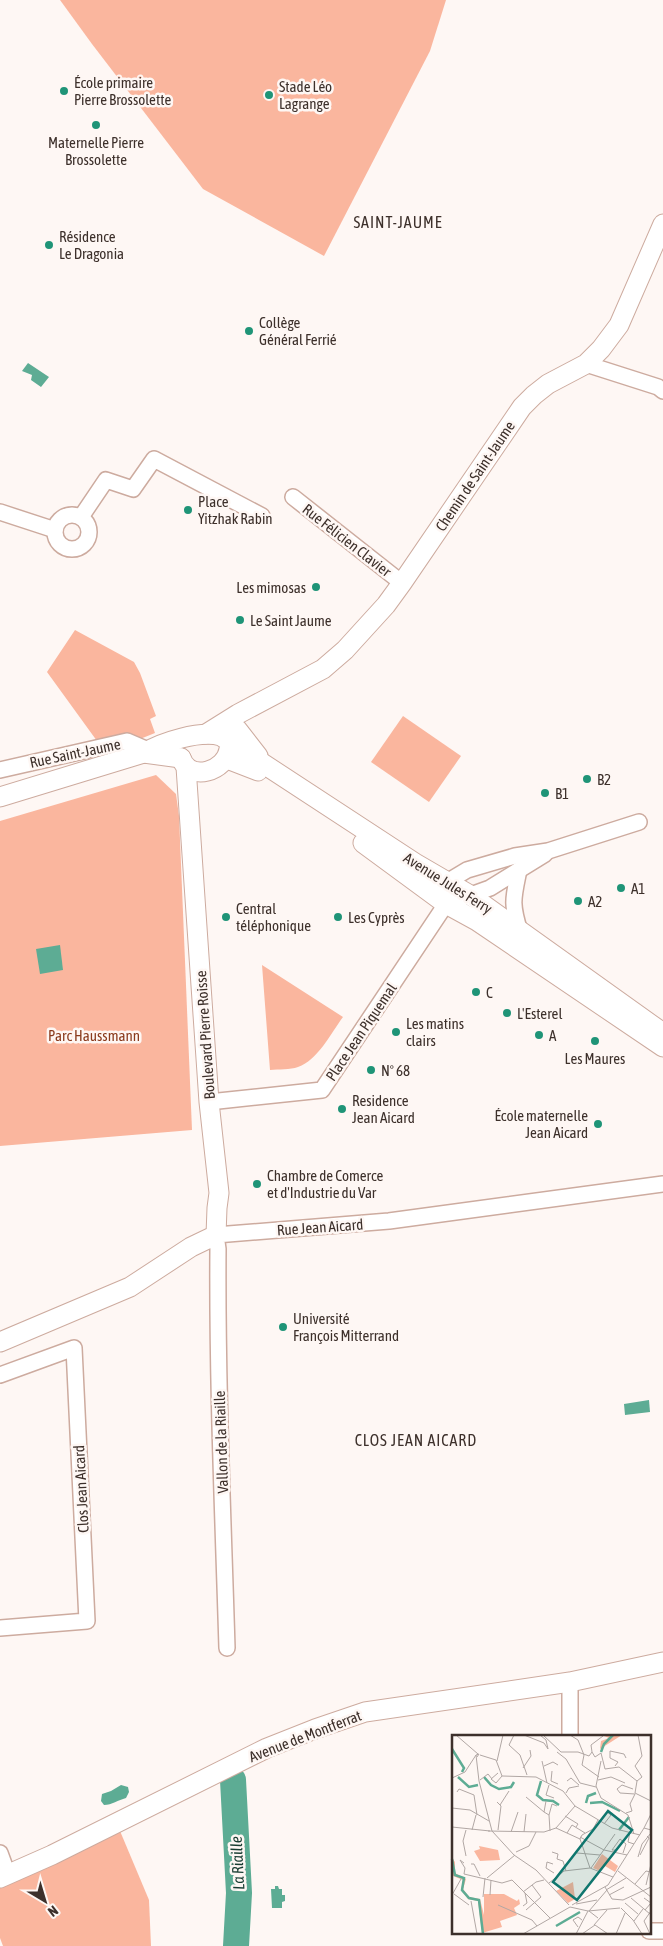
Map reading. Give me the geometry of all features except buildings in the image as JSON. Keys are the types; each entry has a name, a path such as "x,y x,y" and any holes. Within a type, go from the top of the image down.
{"street":[{"name":"Chemin de Saint-Jaume","path":"206,734 238,714 324,668 350,645 386,605 522,407 548,384 586,364 601,349 619,325 663,224"},
{"path":"586,364 658,387 663,391"},
{"path":"81,517 106,480 133,490 154,459 262,516"},
{"name":"Rue Félicien Clavier","path":"293,497 402,583"},
{"path":"0,512 56,530"},
{"path":"70,515 81,517 88,526 89,531 86,542 82,546 67,548 58,541 56,530 57,525 64,517 70,515"},
{"name":"Chemin de Saint-Jaume","path":"230,743 256,706"},
{"path":"0,797 146,752 168,741 206,734 221,736 230,743 216,768 206,772 197,772 183,763 146,752"},
{"path":"183,763 181,744 185,739"},
{"name":"Rue Saint-Jaume","path":"0,770 127,741 146,752"},
{"name":"Avenue Jules Ferry","path":"230,743 470,895 663,1032"},
{"name":"Avenue Jules Ferry","path":"230,743 256,769 346,830 446,904 477,921 663,1047"},
{"name":"Boulevard Pierre Roisse","path":"183,763 192,835 209,1102 220,1192 217,1208 216,1236"},
{"name":"Boulevard Pierre Roisse","path":"192,835 202,780 206,772"},
{"path":"548,852 490,888 446,904 447,882 467,870 507,858 548,852 639,822"},
{"path":"519,870 513,897 513,908 520,932"},
{"name":"Place Jean Piquemal","path":"209,1102 322,1090 446,904"},
{"name":"Rue Jean Aicard","path":"0,1342 130,1287 191,1247 216,1236 389,1221 663,1184"},
{"name":"Vallon de la Riaille","path":"216,1236 218,1249 217,1337 227,1648"},
{"name":"Clos Jean Aicard","path":"0,1375 74,1348 87,1622 0,1628"},
{"name":"Avenue de Montferrat","path":"4,1877 267,1748 365,1712 570,1682 663,1662"},
{"path":"570,1682 570,1735"},
{"path":"0,1853 4,1877"},
{"path":"650,1931 663,1931"}],"green space":[{"name":"Stade Léo Lagrange","path":"60,0 446,0 430,51 324,256 203,189"},
{"path":"75,630 134,662 156,716 150,719 155,733 135,741 97,741 47,672"},
{"path":"403,716 461,756 429,802 371,762"},
{"name":"Parc Haussmann","path":"156,775 176,794 179,816 192,1130 0,1146 0,821"},
{"path":"262,965 343,1017 318,1052 298,1067 270,1070"},
{"path":"120,1831 149,1900 151,1946 3,1946 0,1938 0,1885"}],"shaded area":[{"path":"28,363 49,377 41,387 31,380 32,375 22,371"},
{"path":"60,945 63,970 40,974 36,949"},
{"path":"649,1400 650,1412 625,1415 624,1404"},
{"path":"121,1785 128,1787 129,1792 126,1798 104,1805 101,1801 102,1794"},
{"path":"275,1886 282,1889 282,1895 285,1895 282,1908 272,1908 271,1889 275,1889"}],"waterway":[{"name":"La Riaille","path":"233,1780 239,1893 236,1946"}],"place":[{"name":"École primaire Pierre Brossolette","path":"64,91"},
{"name":"Stade Léo Lagrange","path":"269,95"},
{"name":"Maternelle Pierre Brossolette","path":"96,125"},
{"name":"Résidence Le Dragonia","path":"49,245"},
{"name":"Collège Général Ferrié","path":"249,331"},
{"name":"Place Yitzhak Rabin","path":"188,510"},
{"name":"Les mimosas","path":"316,587"},
{"name":"Le Saint Jaume","path":"240,620"},
{"name":"B2","path":"587,779"},
{"name":"B1","path":"545,793"},
{"name":"A1","path":"621,888"},
{"name":"A2","path":"578,901"},
{"name":"Central téléphonique","path":"226,917"},
{"name":"Les Cyprès","path":"338,917"},
{"name":"C","path":"476,992"},
{"name":"L'Esterel","path":"507,1013"},
{"name":"Les matins clairs","path":"396,1032"},
{"name":"A","path":"539,1035"},
{"name":"Les Maures","path":"595,1041"},
{"name":"N° 68","path":"371,1070"},
{"name":"Residence Jean Aicard","path":"342,1109"},
{"name":"École maternelle Jean Aicard","path":"598,1124"},
{"name":"Chambre de Comerce et d'Industrie du Var","path":"257,1184"},
{"name":"Université François Mitterrand","path":"283,1327"}],"district":[{"name":"SAINT-JAUME","path":"398,222"},
{"name":"CLOS JEAN AICARD","path":"416,1440"}]}
